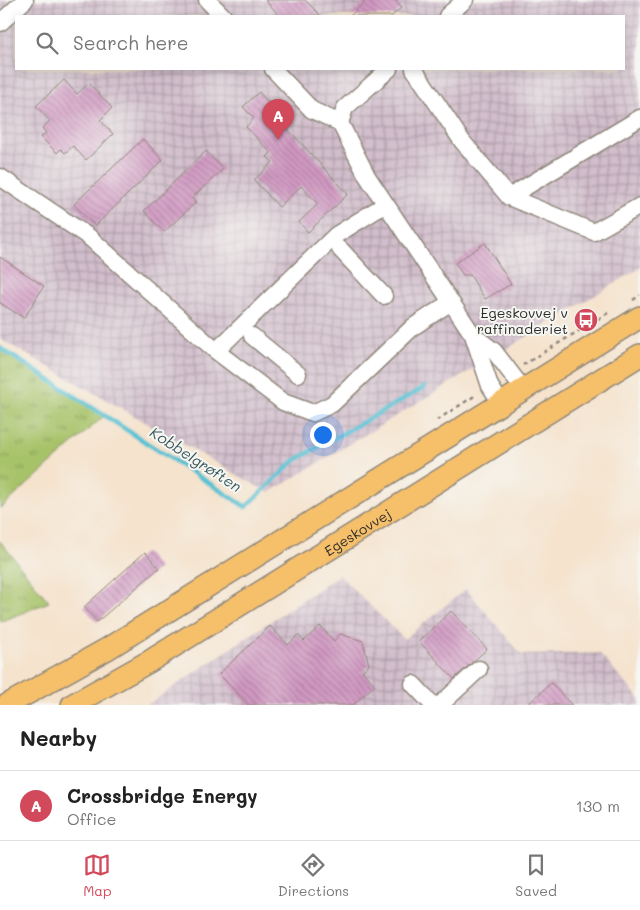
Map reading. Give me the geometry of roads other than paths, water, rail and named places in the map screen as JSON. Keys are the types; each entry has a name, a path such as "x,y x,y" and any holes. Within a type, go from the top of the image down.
{"main road":[{"path":"7,705 107,649 640,316"},
{"name":"Egeskovvej","path":"72,705 150,661 640,355"}],"lane":[{"path":"0,23 25,0"},
{"path":"207,0 222,15"},
{"path":"448,15 465,0"},
{"path":"274,70 312,110 343,115"},
{"path":"343,115 388,70"},
{"path":"415,70 462,141 509,197 594,232 640,206"},
{"path":"343,115 367,176 473,336 490,386 501,403"},
{"path":"509,197 640,118"},
{"path":"0,176 89,237 216,351 283,402 313,413 332,404 413,327 451,302"},
{"path":"216,351 336,235 386,204"},
{"path":"340,249 384,296"},
{"path":"252,336 298,374"},
{"path":"473,336 494,351 523,389"},
{"path":"440,705 479,669"},
{"path":"413,684 433,705"}],"waterway":[{"name":"Kobbelgrøften","path":"0,348 246,507 294,461 425,387"}],"place":[{"name":"Crossbridge Energy","path":"278,140"},
{"name":"Egeskovvej v raffinaderiet","path":"586,320"}]}
